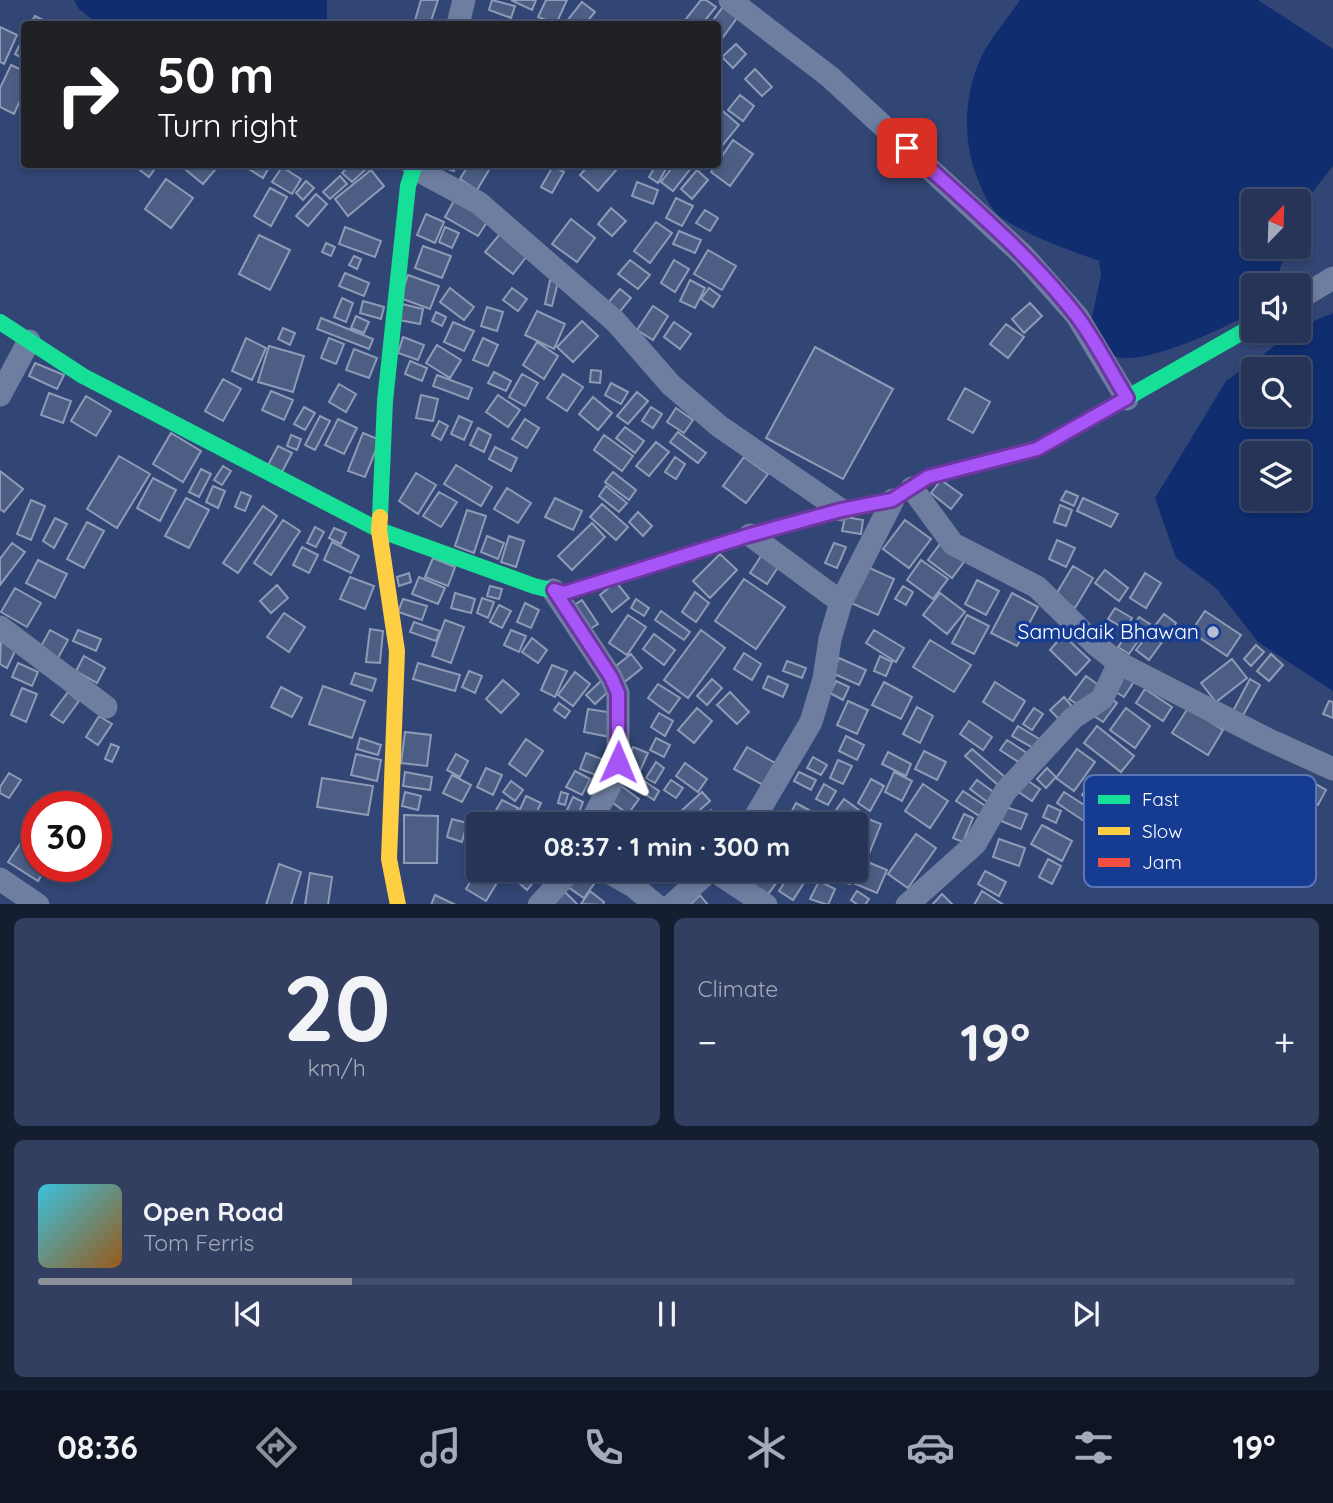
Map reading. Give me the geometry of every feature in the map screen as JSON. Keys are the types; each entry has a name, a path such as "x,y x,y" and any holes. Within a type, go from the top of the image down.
{"street":[{"path":"459,21 464,0"},
{"path":"730,0 830,77 1023,255 1077,316 1127,398"},
{"path":"398,904 389,859 397,651 379,530 385,401 408,186 414,168"},
{"path":"418,168 479,203 616,322 671,386 719,426 841,510"},
{"path":"1311,291 1333,278"},
{"path":"0,322 83,376 379,530 523,582 564,593 750,535 902,494 928,477 1037,449 1241,333"},
{"path":"0,395 29,341"},
{"path":"758,812 811,722 824,679 830,639 841,602 902,494"},
{"path":"902,494 953,544 1037,587 1096,645 1119,663 1265,738 1333,769"},
{"path":"750,535 841,602"},
{"path":"554,590 611,677 618,693 618,762 612,782 596,812"},
{"path":"0,627 106,707"},
{"path":"908,904 975,844 1005,792 1073,718 1102,699 1119,663"},
{"path":"0,879 37,904"},
{"path":"540,904 560,882"},
{"path":"626,882 655,904"},
{"path":"673,904 698,882"},
{"path":"730,882 764,904"}],"water":[{"path":"74,0 327,0 327,21 94,21 79,9"},
{"path":"1020,0 1258,0 1333,49 1333,166 1311,196 1311,189 1241,189 1241,259 1283,259 1279,273 1241,273 1241,319 1182,345 1141,357 1124,358 1111,355 1102,347 1089,331 1101,275 1099,261 1049,242 1002,218 984,194 977,177 969,146 967,112 973,79 986,48"},
{"path":"1333,313 1333,691 1258,642 1216,588 1176,558 1155,498 1226,381 1241,370 1241,427 1311,427 1311,357 1259,357 1279,343 1311,343 1311,323"}],"building":[{"path":"421,0 438,0 431,21 415,20"},
{"path":"492,0 515,6 511,18 489,10"},
{"path":"511,0 536,0 532,10"},
{"path":"546,0 567,0 557,21 538,17"},
{"path":"701,0 706,0 716,7 704,21 684,21"},
{"path":"582,2 595,12 588,21 567,21"},
{"path":"723,7 737,18 721,40 721,21 712,21"},
{"path":"35,16 45,21 32,21"},
{"path":"0,27 17,35 4,64 0,62"},
{"path":"21,42 21,57 15,54"},
{"path":"736,44 746,54 733,68 722,57"},
{"path":"11,65 21,70 21,99 14,114 0,107 0,88"},
{"path":"755,69 772,87 762,96 745,79"},
{"path":"740,95 754,106 743,121 728,110"},
{"path":"721,110 739,125 721,147"},
{"path":"733,140 753,154 730,186 711,172 714,168 721,168 721,157"},
{"path":"137,168 155,168 149,177"},
{"path":"188,168 217,168 203,184 186,170"},
{"path":"247,168 269,168 263,178"},
{"path":"281,168 301,179 292,194 272,182"},
{"path":"347,168 365,170 352,182 342,173"},
{"path":"467,168 489,170 477,190 460,179"},
{"path":"552,168 564,172 552,193 541,187"},
{"path":"586,168 618,168 598,191 580,175"},
{"path":"655,168 667,168 658,183 649,177"},
{"path":"672,168 691,168 673,191 661,182"},
{"path":"371,170 384,186 348,216 335,199"},
{"path":"697,170 708,180 692,199 681,189"},
{"path":"340,176 347,184 330,199 323,192"},
{"path":"166,179 193,198 171,228 145,209"},
{"path":"306,181 314,188 303,200 296,193"},
{"path":"637,182 658,190 653,204 632,196"},
{"path":"270,188 287,197 271,226 254,216"},
{"path":"316,194 327,204 308,226 296,216"},
{"path":"676,198 693,206 682,226 666,218"},
{"path":"455,199 489,219 478,236 445,217"},
{"path":"611,208 626,221 612,236 598,224"},
{"path":"705,210 718,218 710,231 696,223"},
{"path":"426,214 444,222 435,243 417,235"},
{"path":"571,219 595,238 577,262 552,244"},
{"path":"656,222 672,233 650,263 634,251"},
{"path":"345,227 381,241 375,257 339,244"},
{"path":"445,227 459,233 452,248 439,242"},
{"path":"679,231 701,240 695,253 673,244"},
{"path":"500,234 527,256 513,274 485,252"},
{"path":"259,235 290,250 270,290 239,274"},
{"path":"326,243 335,247 331,256 322,252"},
{"path":"423,246 451,256 442,278 415,268"},
{"path":"708,250 736,266 722,290 694,274"},
{"path":"354,256 361,259 357,269 349,265"},
{"path":"630,260 650,275 638,289 618,274"},
{"path":"674,260 689,269 675,292 661,283"},
{"path":"345,273 369,283 364,296 339,286"},
{"path":"408,275 439,286 430,309 400,298"},
{"path":"550,280 558,282 552,306 545,304"},
{"path":"690,280 705,288 695,308 680,301"},
{"path":"450,288 474,307 464,320 440,302"},
{"path":"512,288 527,299 518,311 503,300"},
{"path":"709,288 720,296 713,307 701,299"},
{"path":"620,289 631,298 617,315 606,305"},
{"path":"342,298 353,303 346,322 334,317"},
{"path":"363,301 384,307 381,319 360,313"},
{"path":"1030,303 1042,316 1024,333 1012,319"},
{"path":"402,304 423,309 420,324 399,320"},
{"path":"653,306 668,316 653,340 637,330"},
{"path":"487,307 503,312 497,331 481,326"},
{"path":"537,311 565,324 554,349 525,335"},
{"path":"436,312 446,317 442,326 432,321"},
{"path":"356,316 369,322 364,333 351,328"},
{"path":"321,318 373,339 369,349 317,329"},
{"path":"582,321 598,336 573,362 557,347"},
{"path":"453,322 474,331 464,351 444,342"},
{"path":"674,322 691,334 680,349 664,337"},
{"path":"1006,324 1024,337 1008,358 990,344"},
{"path":"283,328 295,333 290,345 278,339"},
{"path":"403,337 424,345 418,360 398,353"},
{"path":"246,338 266,348 252,380 232,371"},
{"path":"329,338 344,344 336,364 321,358"},
{"path":"483,338 498,345 488,366 473,360"},
{"path":"537,342 558,356 544,379 523,365"},
{"path":"437,345 461,360 450,378 426,363"},
{"path":"269,346 304,356 293,392 258,382"},
{"path":"815,347 893,389 843,479 766,438"},
{"path":"354,349 377,358 369,378 346,370"},
{"path":"410,361 427,368 422,381 405,374"},
{"path":"35,363 64,375 57,389 29,376"},
{"path":"591,370 601,371 600,383 590,382"},
{"path":"494,372 511,381 506,391 488,383"},
{"path":"522,374 538,383 525,406 509,397"},
{"path":"563,374 583,387 567,411 547,398"},
{"path":"437,375 472,388 468,399 433,386"},
{"path":"223,379 241,389 223,421 205,411"},
{"path":"611,383 628,392 621,404 605,395"},
{"path":"339,384 356,394 346,412 329,402"},
{"path":"965,388 990,402 973,433 948,419"},
{"path":"271,391 293,400 284,420 262,410"},
{"path":"637,392 648,401 628,424 617,416"},
{"path":"49,393 71,401 63,423 41,415"},
{"path":"421,395 438,399 433,421 416,418"},
{"path":"498,395 520,410 508,427 486,412"},
{"path":"86,396 111,411 96,436 71,421"},
{"path":"593,397 612,413 598,430 579,414"},
{"path":"304,407 315,413 305,430 294,424"},
{"path":"651,407 662,414 653,428 642,421"},
{"path":"676,408 693,420 684,433 667,422"},
{"path":"320,416 330,421 315,450 305,445"},
{"path":"459,416 472,422 464,440 451,434"},
{"path":"338,419 357,428 344,454 325,445"},
{"path":"525,419 539,428 527,448 512,439"},
{"path":"439,421 448,426 441,440 432,435"},
{"path":"625,427 644,441 635,453 616,438"},
{"path":"478,428 491,435 484,452 470,445"},
{"path":"678,432 706,453 698,463 670,442"},
{"path":"171,433 201,451 183,482 153,464"},
{"path":"363,433 380,440 365,477 348,471"},
{"path":"291,435 301,439 297,450 287,446"},
{"path":"604,435 633,456 622,471 594,450"},
{"path":"656,442 669,452 649,476 636,466"},
{"path":"278,446 292,453 282,472 268,465"},
{"path":"495,447 517,458 511,471 489,459"},
{"path":"119,456 150,474 117,528 87,509"},
{"path":"675,457 685,464 676,479 665,472"},
{"path":"744,457 768,474 746,503 723,486"},
{"path":"456,465 492,487 481,506 444,484"},
{"path":"223,466 231,471 222,485 214,480"},
{"path":"201,469 211,474 199,497 189,492"},
{"path":"0,471 23,489 4,512 0,509"},
{"path":"613,472 636,490 629,500 605,482"},
{"path":"416,473 436,485 418,514 399,501"},
{"path":"153,478 176,490 160,521 137,508"},
{"path":"941,480 962,495 951,509 931,493"},
{"path":"213,486 225,491 218,508 206,502"},
{"path":"606,486 627,503 619,512 599,496"},
{"path":"507,488 531,503 518,523 494,509"},
{"path":"1066,491 1078,496 1074,506 1061,500"},
{"path":"241,492 251,496 245,511 235,507"},
{"path":"439,492 457,502 441,527 423,516"},
{"path":"186,498 209,510 189,548 165,536"},
{"path":"555,498 582,511 573,530 545,517"},
{"path":"1083,498 1118,514 1111,527 1077,511"},
{"path":"31,500 45,506 31,540 17,534"},
{"path":"602,504 628,527 616,540 590,517"},
{"path":"1060,505 1072,510 1066,526 1054,522"},
{"path":"263,506 277,516 238,573 223,563"},
{"path":"467,510 486,516 474,553 455,546"},
{"path":"638,512 652,526 643,536 629,522"},
{"path":"845,517 863,520 861,534 842,531"},
{"path":"55,518 67,524 54,548 43,541"},
{"path":"283,520 300,531 271,575 254,563"},
{"path":"905,520 931,539 909,568 883,549"},
{"path":"87,522 104,531 84,568 67,559"},
{"path":"592,523 605,537 572,570 558,556"},
{"path":"315,527 324,532 316,547 307,543"},
{"path":"334,528 346,533 341,544 329,538"},
{"path":"487,536 504,543 498,559 481,552"},
{"path":"509,536 524,541 516,567 501,562"},
{"path":"1057,540 1075,548 1066,567 1049,559"},
{"path":"332,542 359,556 351,573 324,560"},
{"path":"12,543 25,552 0,585 0,559"},
{"path":"834,543 846,547 837,568 825,563"},
{"path":"940,544 964,562 952,578 928,560"},
{"path":"302,547 318,555 309,573 293,565"},
{"path":"763,553 780,564 767,584 750,573"},
{"path":"720,554 737,570 710,598 693,581"},
{"path":"433,558 455,567 448,586 425,577"},
{"path":"38,560 67,574 55,598 26,583"},
{"path":"921,560 948,579 933,599 907,580"},
{"path":"865,566 894,579 878,615 849,602"},
{"path":"1073,566 1093,578 1075,608 1055,596"},
{"path":"1105,570 1128,588 1119,601 1095,583"},
{"path":"409,573 411,582 399,586 397,577"},
{"path":"1145,573 1161,583 1146,608 1130,598"},
{"path":"350,577 374,586 365,609 340,599"},
{"path":"419,577 445,588 438,604 412,594"},
{"path":"744,579 785,607 756,649 715,621"},
{"path":"977,580 999,591 986,615 965,604"},
{"path":"616,582 629,598 612,612 600,595"},
{"path":"277,585 288,598 271,613 260,601"},
{"path":"490,586 502,589 499,599 487,596"},
{"path":"903,586 913,592 906,605 895,599"},
{"path":"15,588 41,603 27,627 1,612"},
{"path":"695,592 709,603 696,622 682,612"},
{"path":"455,593 475,599 471,613 451,608"},
{"path":"940,593 965,612 947,634 923,615"},
{"path":"1012,593 1038,607 1017,646 991,633"},
{"path":"482,598 494,602 488,618 477,613"},
{"path":"403,599 427,606 422,620 398,612"},
{"path":"636,599 649,608 644,616 631,608"},
{"path":"582,600 598,624 585,632 569,608"},
{"path":"525,603 539,610 531,628 517,622"},
{"path":"499,605 511,611 502,628 490,622"},
{"path":"1115,608 1132,618 1125,629 1108,619"},
{"path":"661,611 690,632 684,640 655,620"},
{"path":"1205,611 1241,635 1227,656 1191,632"},
{"path":"284,613 305,627 289,652 267,637"},
{"path":"1164,614 1176,623 1149,660 1136,650"},
{"path":"628,615 646,627 627,655 609,643"},
{"path":"967,615 989,626 974,654 952,643"},
{"path":"1139,617 1150,624 1129,654 1118,647"},
{"path":"445,620 464,627 451,663 432,656"},
{"path":"414,622 440,631 436,641 410,632"},
{"path":"370,629 383,631 380,663 366,662"},
{"path":"50,630 68,640 58,658 40,648"},
{"path":"78,630 101,639 96,651 73,641"},
{"path":"511,630 526,636 519,652 504,645"},
{"path":"701,630 725,648 688,698 664,680"},
{"path":"874,630 904,648 896,662 866,643"},
{"path":"654,634 675,650 664,665 643,649"},
{"path":"1063,635 1090,660 1076,675 1050,650"},
{"path":"532,638 547,650 538,663 522,652"},
{"path":"930,640 971,665 954,692 913,667"},
{"path":"1,641 16,649 7,668 0,664"},
{"path":"1256,645 1264,652 1251,666 1244,659"},
{"path":"744,653 761,664 752,680 734,669"},
{"path":"631,654 642,668 622,684 611,670"},
{"path":"1271,654 1283,665 1269,681 1257,671"},
{"path":"84,656 105,668 97,683 76,671"},
{"path":"880,656 892,662 886,676 874,671"},
{"path":"839,658 866,670 859,685 832,673"},
{"path":"1232,659 1247,678 1216,702 1201,683"},
{"path":"787,661 806,668 802,678 783,671"},
{"path":"18,663 38,672 32,686 12,677"},
{"path":"418,663 460,675 455,691 413,679"},
{"path":"552,665 567,671 555,697 541,690"},
{"path":"469,671 482,676 475,693 462,687"},
{"path":"1120,671 1135,680 1124,697 1109,688"},
{"path":"575,672 590,684 573,706 558,695"},
{"path":"355,673 376,679 372,691 351,684"},
{"path":"768,676 788,685 783,697 763,688"},
{"path":"1086,676 1104,689 1083,708 1069,699"},
{"path":"712,679 722,688 707,705 697,696"},
{"path":"1250,679 1260,685 1242,717 1233,711"},
{"path":"503,680 519,694 501,713 486,699"},
{"path":"602,680 611,689 595,704 586,695"},
{"path":"836,681 849,687 843,700 830,693"},
{"path":"884,682 912,697 901,719 872,705"},
{"path":"995,682 1025,701 1013,721 983,702"},
{"path":"658,684 680,698 669,713 648,698"},
{"path":"323,686 365,701 352,738 309,724"},
{"path":"281,687 302,698 292,717 271,707"},
{"path":"22,688 37,694 26,722 11,715"},
{"path":"1145,689 1172,707 1163,721 1136,703"},
{"path":"68,692 79,701 63,723 51,715"},
{"path":"730,692 749,712 737,724 717,705"},
{"path":"1108,696 1117,703 1103,722 1094,716"},
{"path":"1064,697 1075,710 1062,722 1050,710"},
{"path":"848,701 868,710 857,734 837,725"},
{"path":"1329,701 1333,702 1333,718 1323,714"},
{"path":"559,703 570,711 565,718 554,710"},
{"path":"917,707 933,716 920,743 903,734"},
{"path":"697,708 712,721 694,743 678,730"},
{"path":"1034,708 1043,714 1032,730 1023,724"},
{"path":"1126,708 1150,726 1135,748 1110,730"},
{"path":"1188,708 1223,730 1208,755 1172,733"},
{"path":"588,709 614,713 610,737 584,732"},
{"path":"659,713 673,721 665,736 651,727"},
{"path":"99,716 112,724 98,745 86,737"},
{"path":"969,721 992,737 983,750 960,734"},
{"path":"1018,726 1041,740 1035,749 1012,736"},
{"path":"1097,726 1134,756 1121,772 1084,743"},
{"path":"405,732 431,735 427,766 401,763"},
{"path":"846,736 864,745 857,760 839,751"},
{"path":"360,738 381,745 378,755 357,749"},
{"path":"656,738 670,745 664,757 650,750"},
{"path":"526,739 543,751 526,776 509,764"},
{"path":"1007,740 1030,755 1023,765 1000,750"},
{"path":"111,744 119,747 112,762 105,759"},
{"path":"633,747 648,753 640,771 626,765"},
{"path":"747,747 775,763 763,785 734,769"},
{"path":"972,749 1005,777 998,785 965,756"},
{"path":"1077,749 1095,762 1074,791 1056,778"},
{"path":"924,751 946,762 937,780 915,769"},
{"path":"888,752 911,764 906,776 882,764"},
{"path":"586,753 604,760 598,776 580,769"},
{"path":"356,754 381,760 377,781 351,775"},
{"path":"456,754 468,761 460,777 447,770"},
{"path":"813,757 827,765 821,775 807,768"},
{"path":"838,760 852,766 843,784 830,778"},
{"path":"656,762 664,768 655,783 646,778"},
{"path":"685,763 707,779 698,792 676,776"},
{"path":"486,768 502,775 493,795 477,787"},
{"path":"1047,768 1056,777 1046,788 1037,779"},
{"path":"575,771 590,779 582,795 566,787"},
{"path":"405,772 432,777 430,790 403,786"},
{"path":"799,772 816,780 811,790 794,781"},
{"path":"894,772 912,781 902,801 885,792"},
{"path":"9,773 21,780 9,798 0,793 0,787"},
{"path":"452,775 471,785 462,802 443,793"},
{"path":"637,776 659,791 654,800 631,785"},
{"path":"322,778 373,786 368,815 317,807"},
{"path":"871,779 884,786 870,811 858,803"},
{"path":"1025,779 1040,789 1032,801 1017,791"},
{"path":"671,780 683,788 676,798 664,790"},
{"path":"977,780 999,796 994,807 970,789"},
{"path":"511,781 523,790 515,801 503,792"},
{"path":"824,784 836,791 828,805 816,799"},
{"path":"923,784 948,801 930,828 905,811"},
{"path":"1316,784 1326,790 1318,805 1316,804"},
{"path":"620,785 639,799 629,812 625,812 609,800"},
{"path":"963,791 987,807 981,817 956,801"},
{"path":"405,792 421,796 418,810 402,806"},
{"path":"561,792 568,794 565,805 558,803"},
{"path":"702,792 710,801 698,812 680,812"},
{"path":"1064,792 1084,805 1084,821 1057,803"},
{"path":"526,796 541,803 537,812 519,812"},
{"path":"573,797 583,802 579,812 567,810"},
{"path":"844,799 859,810 858,812 835,812"},
{"path":"502,800 518,808 516,812 496,810"},
{"path":"796,803 812,812 791,812"},
{"path":"1048,805 1061,811 1056,823 1043,817"},
{"path":"1006,807 1027,814 1021,829 1001,821"},
{"path":"964,814 973,818 963,842 953,838"},
{"path":"404,815 438,816 437,863 404,863"},
{"path":"452,819 466,823 462,842 447,837"},
{"path":"868,819 881,824 868,854"},
{"path":"1042,825 1072,841 1062,861 1031,844"},
{"path":"916,834 936,848 908,888 888,874"},
{"path":"999,839 1025,848 1019,866 993,857"},
{"path":"21,843 21,870 8,862"},
{"path":"1048,859 1061,866 1052,884 1039,877"},
{"path":"868,862 887,870 877,893 853,883 868,882"},
{"path":"279,864 301,872 291,904 266,904"},
{"path":"985,871 1006,882 999,896 978,884"},
{"path":"310,873 332,877 328,904 305,904"},
{"path":"470,882 497,882 486,901 466,889"},
{"path":"518,882 533,882 527,890"},
{"path":"568,882 595,882 584,898 565,885"},
{"path":"737,882 777,882 763,901"},
{"path":"785,882 805,882 793,900 779,891"},
{"path":"818,882 835,889 828,904 810,899"},
{"path":"562,889 577,904 554,904"},
{"path":"590,891 604,902 603,904 581,904"},
{"path":"857,891 869,899 866,904 857,904 851,900"},
{"path":"982,891 1002,904 975,904"},
{"path":"942,894 952,904 933,904"},
{"path":"435,895 454,904 431,904"},
{"path":"700,895 707,904 691,904"}],"traffic: fast":[{"path":"380,517 385,401 408,186 414,168"},
{"path":"0,322 83,376 379,530 534,586 563,593 822,515"},
{"path":"980,464 1037,449 1241,333"}],"traffic: slow":[{"path":"380,517 379,530 397,651 389,859 398,904"}],"traffic: jam":[{"path":"822,515 893,500 928,477 980,464"}],"place":[{"name":"Samudaik Bhawan","path":"1213,632"}],"route":[{"path":"618,762 618,693 611,677 554,590 564,593 750,535 841,510 892,500 928,477 1037,449 1127,398 1077,316 1041,275 1023,255 907,148"}]}
